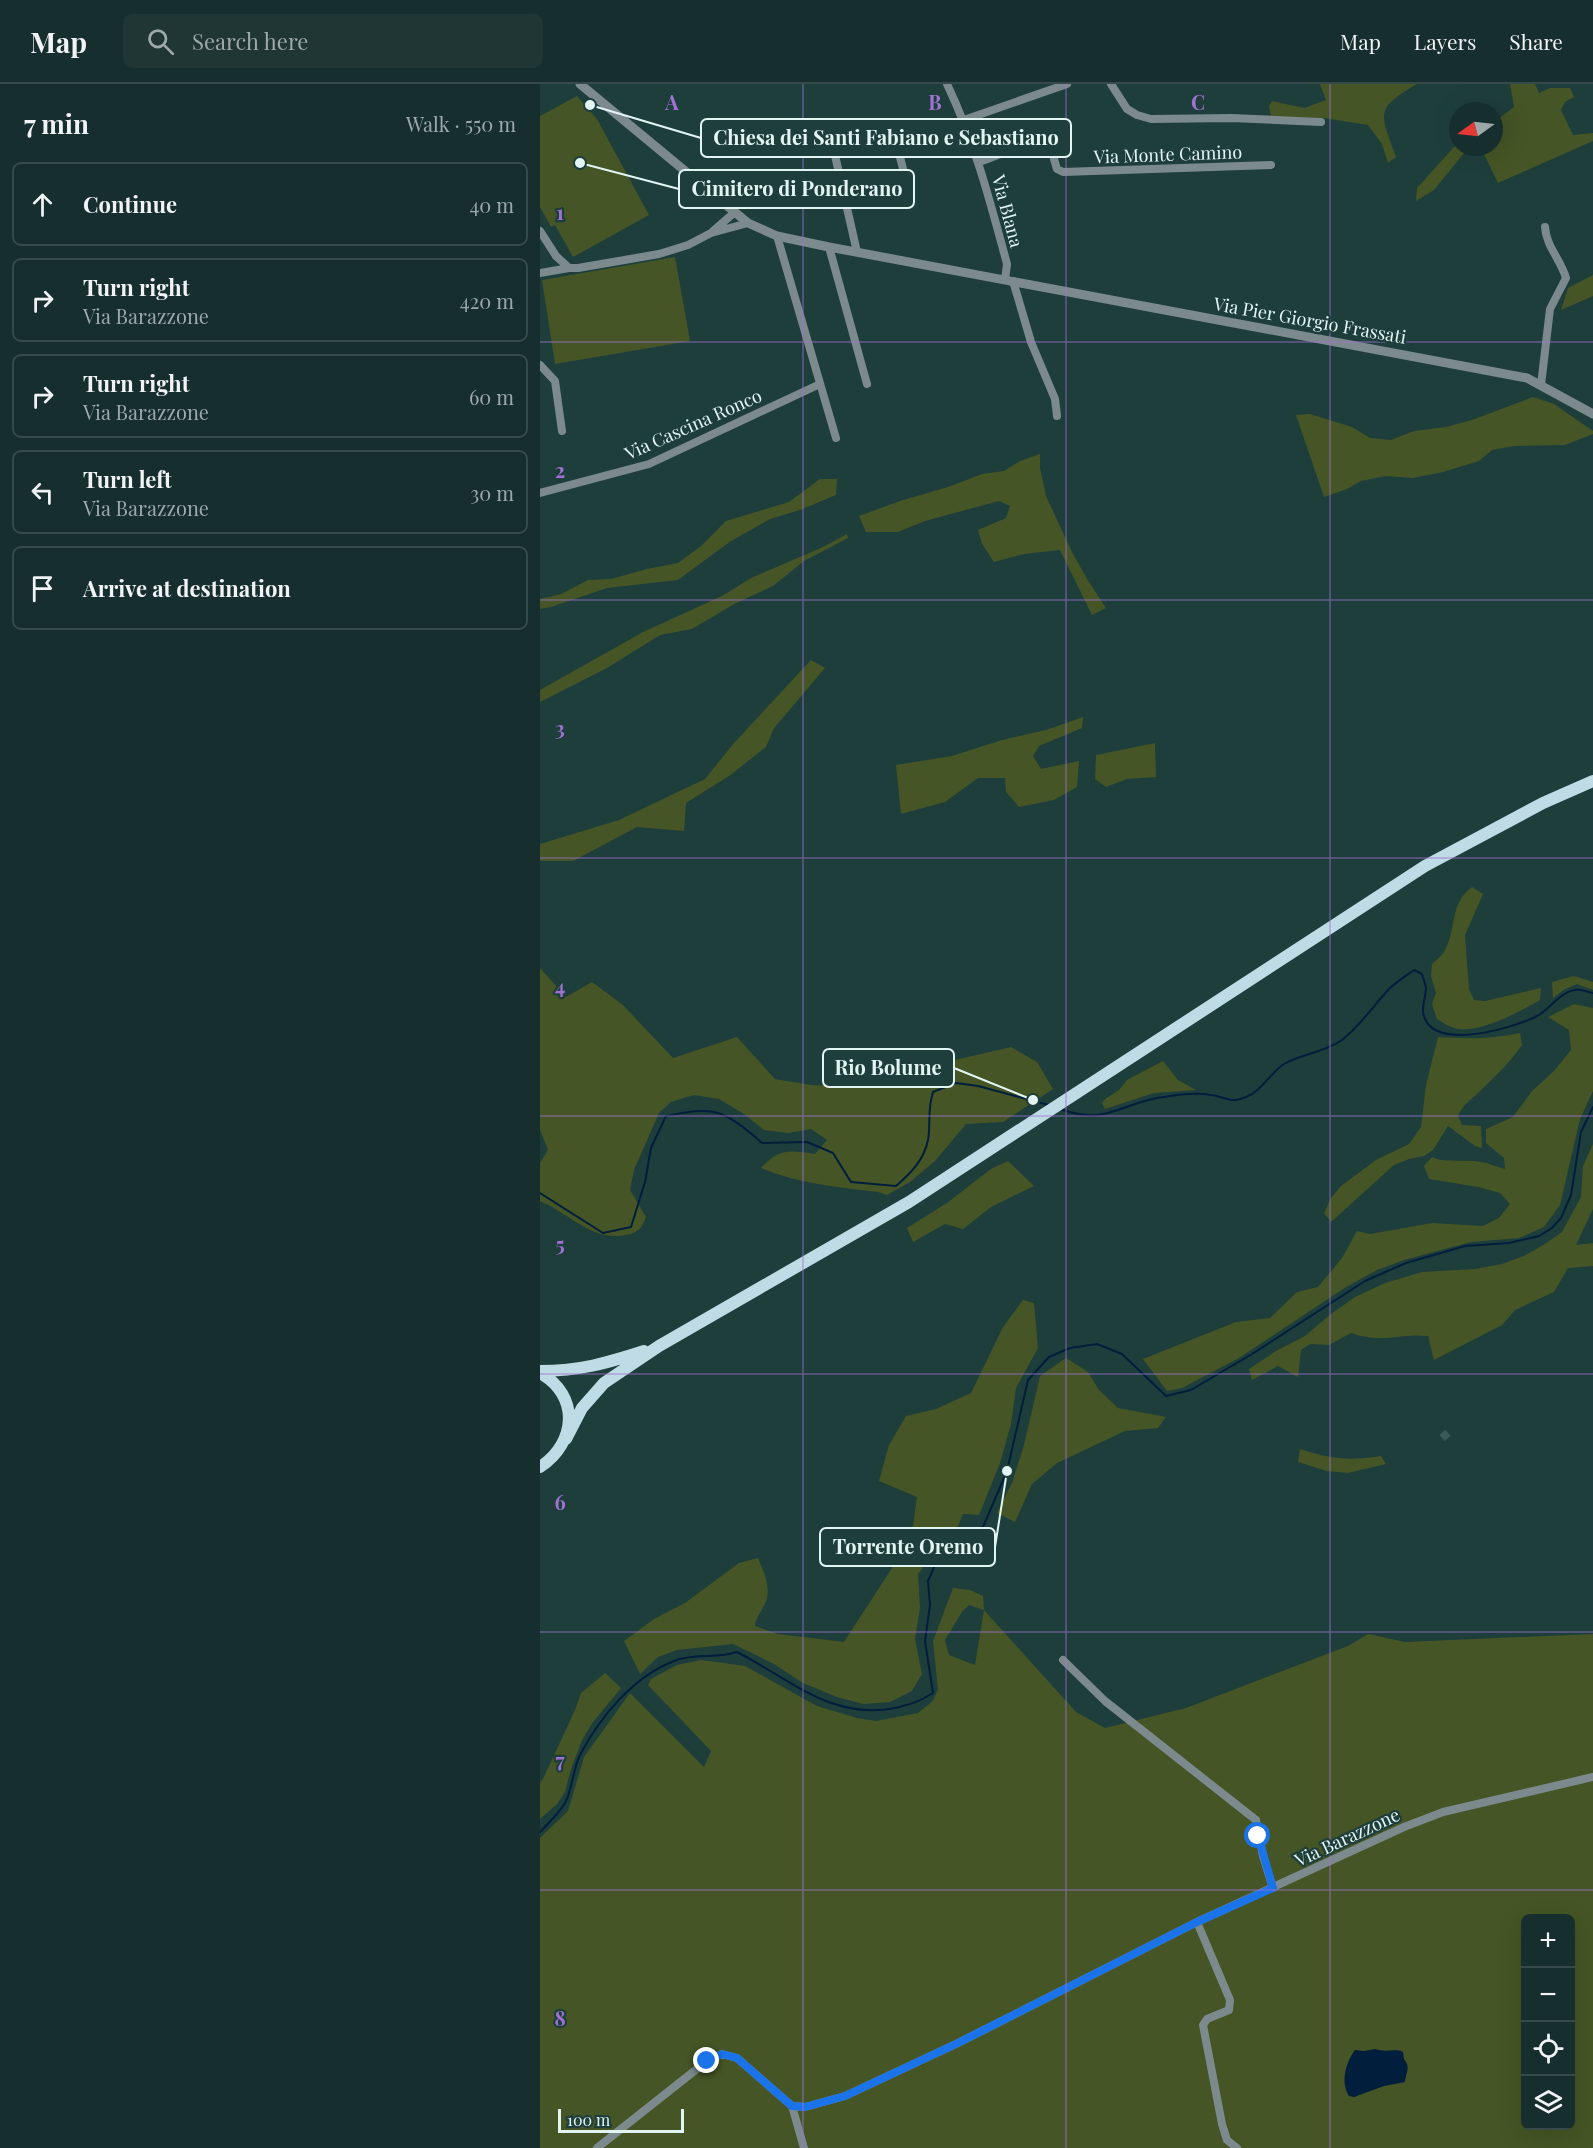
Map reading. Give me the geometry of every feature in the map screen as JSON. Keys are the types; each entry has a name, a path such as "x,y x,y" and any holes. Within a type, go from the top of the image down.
{"main road":[{"path":"540,1467 559,1451 582,1408 604,1383 659,1346 909,1202 1425,866 1543,803 1593,780"},
{"path":"540,1372 598,1366 659,1346"},
{"path":"540,1372 558,1387 565,1399 569,1412 566,1439"}],"street":[{"name":"Via Pier Giorgio Frassati","path":"580,84 748,223 777,236 1527,378 1593,414"},
{"name":"Via Blana","path":"947,84 966,124 980,162 1007,264 1009,281"},
{"path":"909,193 897,145 966,124 1067,84"},
{"path":"1111,84 1127,109 1137,115 1152,119 1232,118 1322,122"},
{"name":"Via Monte Camino","path":"980,162 1035,143 1044,144 1052,152 1057,169 1063,172 1270,165"},
{"path":"834,151 857,252"},
{"path":"711,233 735,212"},
{"path":"540,273 659,254 688,245 711,233 748,223"},
{"path":"1541,385 1550,309 1566,278 1563,267 1546,238 1545,227"},
{"path":"540,231 556,256 569,268"},
{"path":"777,236 836,438"},
{"path":"829,247 867,384"},
{"path":"1009,281 1055,399 1057,416"},
{"path":"540,365 555,381 562,431"},
{"name":"Via Cascina Ronco","path":"540,493 649,464 820,384"},
{"path":"1063,1660 1105,1701 1256,1820 1263,1856 1273,1888"},
{"name":"Via Barazzone","path":"792,2106 805,2107 845,2096 958,2043 1197,1922 1404,1827 1443,1812 1593,1777"},
{"path":"1197,1922 1230,2000 1229,2010 1207,2019 1203,2025 1222,2124 1227,2140 1237,2148"},
{"path":"597,2148 707,2061 722,2054 737,2058 792,2106 804,2148"}],"green space":[{"path":"1320,84 1417,84 1393,100 1384,113 1386,131 1396,157 1388,163 1382,144 1368,125 1324,118 1271,117 1269,106 1272,101 1304,108 1326,100"},
{"path":"1510,84 1535,84 1539,93 1550,88 1570,88 1574,97 1565,102 1561,110 1573,135 1593,133 1593,141 1498,183 1485,156 1503,156 1503,115 1514,107"},
{"path":"577,96 597,119 649,215 573,257 555,225 551,227 540,207 540,116"},
{"path":"1449,153 1449,156 1462,156 1434,190 1416,201 1417,188"},
{"path":"675,257 690,341 555,364 542,280"},
{"path":"1593,275 1593,296 1561,310 1568,288"},
{"path":"1533,397 1554,404 1593,431 1593,434 1565,445 1514,446 1492,450 1479,461 1443,472 1413,478 1386,476 1361,481 1324,497 1296,415 1310,414 1352,427 1370,438 1391,440 1414,431 1446,427 1472,420"},
{"path":"1040,454 1040,468 1046,496 1071,550 1106,608 1092,615 1060,550 1024,554 994,562 982,544 978,530 1006,518 1010,506 999,501 925,521 898,532 866,532 859,516 982,474 1004,471 1020,461"},
{"path":"820,479 837,479 836,495 770,519 731,541 678,580 607,588 540,609 540,599 561,594 588,580 611,579 678,563 701,546 726,521 789,502"},
{"path":"847,534 848,538 804,561 773,586 736,603 692,629 660,635 607,668 540,702 540,690 643,632 722,596 751,578 823,547"},
{"path":"811,660 825,668 774,728 766,747 729,776 686,803 684,831 637,827 573,861 540,861 540,844 619,820 705,779 734,743"},
{"path":"1083,717 1082,728 1039,746 1033,756 1041,769 1079,761 1077,787 1054,800 1019,807 1006,792 1005,778 978,778 945,802 901,814 896,765 952,756 1002,740 1046,730"},
{"path":"1155,743 1156,777 1127,779 1106,787 1095,779 1096,755"},
{"path":"1472,887 1483,894 1465,935 1469,989 1474,1000 1485,1001 1541,988 1540,1000 1498,1021 1464,1029 1452,1027 1437,1019 1432,1004 1436,993 1431,976 1432,964 1449,942 1460,901"},
{"path":"540,968 566,997 592,982 623,1005 673,1058 737,1037 775,1079 811,1085 863,1087 893,1085 916,1069 1011,1047 1037,1062 1053,1089 1003,1122 966,1124 935,1161 910,1182 887,1195 804,1181 761,1168 767,1161 785,1152 815,1154 827,1140 811,1129 788,1133 764,1130 744,1114 719,1099 694,1095 671,1102 659,1113 634,1170 630,1190 646,1217 643,1224 637,1231 630,1234 614,1236 602,1234 581,1225 540,1201 540,1163 548,1150 540,1130"},
{"path":"1574,976 1593,982 1593,990 1577,984 1553,998 1552,982"},
{"path":"1574,1004 1593,1008 1593,1091 1580,1119 1560,1205 1544,1227 1519,1238 1471,1242 1404,1260 1377,1270 1346,1287 1239,1358 1182,1388 1167,1391 1143,1359 1236,1322 1270,1318 1297,1292 1318,1287 1342,1258 1357,1231 1370,1234 1432,1223 1483,1226 1499,1218 1510,1204 1500,1193 1429,1179 1424,1166 1432,1157 1442,1160 1481,1162 1505,1169 1504,1158 1486,1143 1486,1129 1513,1117 1532,1091 1554,1071 1571,1050 1569,1030 1548,1017"},
{"path":"1520,1033 1522,1045 1497,1075 1465,1105 1458,1116 1462,1125 1481,1126 1482,1148 1475,1146 1448,1126 1433,1150 1424,1156 1394,1165 1331,1222 1324,1213 1331,1198 1341,1186 1376,1160 1409,1144 1421,1127 1426,1085 1438,1037 1479,1038"},
{"path":"1163,1061 1178,1080 1196,1090 1154,1093 1105,1109 1102,1103 1105,1099 1119,1090 1127,1080"},
{"path":"1593,1144 1593,1209 1576,1245 1593,1243 1593,1266 1568,1268 1554,1292 1515,1310 1502,1325 1434,1360 1428,1336 1372,1338 1351,1333 1329,1345 1310,1344 1301,1350 1298,1377 1278,1366 1252,1380 1249,1369 1276,1351 1305,1336 1355,1297 1385,1283 1422,1272 1475,1269 1502,1264 1524,1256 1545,1244 1562,1232 1581,1197 1583,1166"},
{"path":"1008,1161 1034,1186 991,1207 963,1229 945,1224 913,1242 907,1228 947,1203 991,1169"},
{"path":"1023,1300 1034,1303 1038,1348 1016,1388 1011,1424 1000,1463 979,1515 963,1514 956,1531 938,1548 918,1574 920,1608 915,1639 922,1674 912,1691 890,1702 863,1704 837,1697 803,1683 774,1664 733,1644 677,1650 658,1657 640,1674 624,1641 654,1619 685,1603 739,1563 758,1558 768,1592 755,1626 778,1634 844,1642 892,1568 913,1526 917,1497 879,1481 889,1445 906,1416 936,1409 971,1393 1003,1327"},
{"path":"1066,1358 1088,1372 1099,1390 1118,1408 1166,1417 1158,1428 1125,1431 1057,1463 1032,1484 1015,1522 997,1513 1012,1483 1024,1445 1040,1376"},
{"path":"1300,1449 1340,1458 1381,1456 1386,1464 1348,1473 1327,1471 1298,1462"},
{"path":"953,1588 970,1590 983,1596 984,1610 1076,1712 1105,1728 1186,1708 1348,1646 1368,1634 1405,1642 1593,1634 1593,2148 540,2148 540,1838 568,1811 584,1757 630,1693 704,1767 711,1751 648,1685 651,1679 677,1665 701,1660 745,1666 817,1706 876,1721 918,1713 933,1701 938,1689 933,1641","holes":["969,1605 984,1610 975,1665 949,1655 945,1640 962,1612"]},
{"path":"605,1673 621,1688 593,1722 582,1740 565,1792 557,1804 540,1819 540,1782 581,1693"}],"water":[{"path":"1375,2049 1403,2052 1408,2068 1405,2082 1384,2086 1354,2097 1349,2096 1345,2078 1352,2055 1355,2050"}],"waterway":[{"path":"1060,1109 1099,1115 1143,1101 1177,1095 1204,1094 1232,1100 1246,1097 1257,1091 1284,1064 1342,1040 1389,989 1414,970 1422,974 1426,986 1423,1011 1425,1019 1433,1028 1445,1033 1478,1034 1512,1026 1537,1016 1570,991 1593,993"},
{"path":"540,1193 603,1233 631,1227 645,1182 651,1148 666,1116 685,1112 705,1111 723,1115 762,1143 807,1142 833,1153 851,1182 896,1186 916,1166 926,1147 933,1092 956,1083 978,1086 1049,1105"},
{"path":"540,1832 566,1801 578,1758 608,1712 632,1687 659,1668 674,1661 689,1657 737,1652 812,1695 851,1708 873,1710 895,1708 923,1699 933,1693 925,1641 930,1605 928,1581 935,1565 948,1551 968,1541 983,1527 1007,1471 1028,1380 1049,1357 1070,1348 1097,1344 1122,1354 1166,1396 1191,1390 1252,1354 1365,1281 1406,1263 1465,1246 1509,1243 1539,1236 1552,1228 1561,1218 1571,1195 1581,1132 1593,1107"}],"tunnel":[{"path":"1442,1438 1450,1431"}],"place":[{"name":"Chiesa dei Santi Fabiano e Sebastiano","path":"590,105"},
{"name":"Cimitero di Ponderano","path":"580,163"},
{"name":"Rio Bolume","path":"1033,1100"},
{"name":"Torrente Oremo","path":"1007,1471"}],"route":[{"path":"707,2061 722,2054 737,2058 792,2106 805,2107 845,2096 958,2043 1197,1922 1273,1888 1258,1836"}]}
